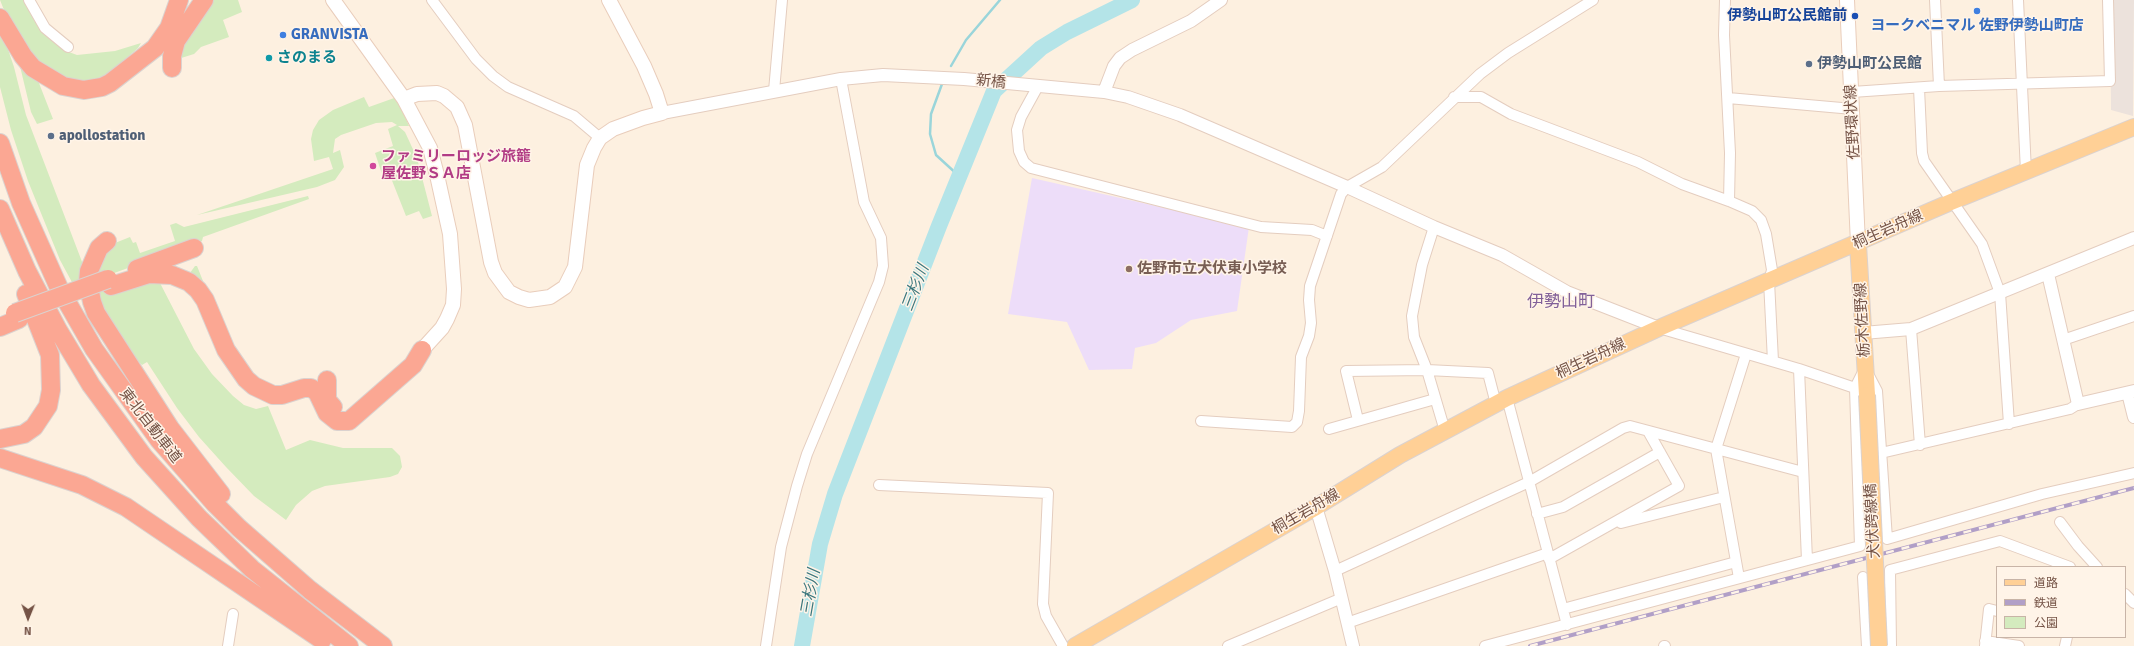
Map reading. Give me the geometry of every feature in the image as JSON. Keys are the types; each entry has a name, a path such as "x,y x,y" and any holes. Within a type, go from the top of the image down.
{"highway":[{"path":"0,18 23,56 34,68 63,86 84,90 102,87 110,83 155,48 164,38 179,0"},
{"path":"172,68 172,56 176,41 204,0"},
{"name":"東北自動車道","path":"0,143 24,210 59,288 94,349 134,408 159,440 215,504 264,550 310,590 383,646"},
{"name":"東北自動車道","path":"0,209 27,271 58,330 91,385 144,457 199,518 241,559 275,588 349,646"},
{"path":"0,236 29,300 47,348 52,364 52,390 48,406 34,427 24,434 0,439"},
{"path":"107,241 99,248 89,271 88,282 96,313 165,422 200,469 225,498 293,563 310,590"},
{"path":"0,327 11,317 109,283 194,248"},
{"path":"109,283 149,274 172,275 189,282 198,290 205,300 226,350 246,379 254,386 273,395 282,395 304,388 311,388 317,392 327,413 337,421 349,420 374,400 413,365 422,350"},
{"path":"327,380 326,394 330,404 340,411 352,409 422,350"},
{"path":"0,458 82,485 126,507 331,646"}],"main road":[{"path":"333,0 404,99 430,148 437,175 450,234 454,289 452,305 447,319 442,328 422,350"},
{"path":"404,99 417,94 437,94 444,96 457,107 465,125 490,262 495,273 509,292 529,300 539,300 553,295 565,287 570,278 578,254 587,165 600,138 613,129 662,113 644,66 609,0"},
{"name":"佐野環状線","path":"1847,0 1858,244"},
{"name":"桐生岩舟線","path":"1075,646 1445,431 1502,401 1659,328 1858,244 1951,202 2134,127"},
{"name":"栃木佐野線","path":"1858,244 1865,368 1861,392"},
{"name":"犬伏跨線橋","path":"1861,392 1889,646"}],"street":[{"path":"29,0 45,28 68,47"},
{"path":"432,0 476,59 493,76 508,87 574,116 600,138"},
{"path":"774,91 782,0"},
{"path":"1104,92 1114,66 1120,58 1132,50 1191,21 1221,0"},
{"path":"1201,422 1292,427 1297,422 1301,357 1309,336 1311,323 1309,300 1310,286 1341,194 1347,187 1382,167 1454,97 1508,53 1593,0"},
{"path":"1725,0 1724,35 1728,98 1729,201"},
{"path":"1935,0 1939,86"},
{"path":"2018,0 2026,172"},
{"path":"1852,92 1939,86 2110,81 2108,0"},
{"name":"新橋","path":"662,113 841,79 910,75 1104,92 1128,97 1180,115 1347,187 1434,227 1509,258 1567,292 1659,328"},
{"path":"766,646 781,547 797,486 807,454 879,282 883,266 881,238 864,202 841,79"},
{"path":"1038,86 1021,117 1017,130 1019,151 1024,162 1032,168 1261,227 1312,230 1327,236"},
{"path":"1919,88 1922,153 1930,170 1951,202 1964,217 1982,244 2000,293 2009,424"},
{"path":"1454,97 1481,97 1511,114 1638,162 1682,184 1752,211 1761,220 1766,234 1772,270 1768,281 1773,362"},
{"path":"1728,98 1853,109"},
{"path":"1434,227 1422,265 1412,316 1414,337 1427,370 1445,431"},
{"path":"1863,333 1912,329 2134,238"},
{"path":"2048,274 2078,404"},
{"path":"2063,340 2134,316"},
{"path":"1485,646 1860,546 1861,392 1800,369 1659,328"},
{"path":"1912,329 1920,445"},
{"path":"1739,578 1716,449 1746,354"},
{"path":"1865,368 1877,392 1887,538 2042,494 2134,473"},
{"path":"1800,369 1807,560"},
{"path":"1358,420 1346,371 1427,370 1488,373 1502,401 1529,482 1567,625"},
{"path":"1881,453 2009,424 2070,409 2078,404 2131,392 2134,418"},
{"path":"1330,429 1435,399"},
{"path":"1335,571 1529,482 1623,428 1630,426 1803,472"},
{"path":"1347,623 1548,556 1607,526 1679,486 1648,431"},
{"path":"1538,514 1564,507 1660,452"},
{"path":"879,485 1048,493 1043,604 1046,616 1063,646"},
{"path":"1607,526 1724,497"},
{"path":"1316,507 1335,571 1353,646"},
{"path":"2060,522 2078,546 2096,566"},
{"path":"1889,646 1890,570 2000,541 2068,566"},
{"path":"2042,566 2044,556"},
{"path":"1562,609 1736,562"},
{"path":"1863,577 1866,646"},
{"path":"2126,595 2134,603"},
{"path":"1228,646 1342,598"},
{"path":"1996,610 1989,609 1985,643 2019,646"},
{"path":"228,646 233,614"}],"shaded area":[{"path":"2110,0 2134,0 2133,116 2111,110"},
{"name":"佐野市立犬伏東小学校","path":"1032,178 1249,227 1237,311 1191,320 1156,343 1135,348 1132,369 1089,370 1067,322 1008,314"}],"green space":[{"path":"0,0 26,0 37,25 66,51 77,55 115,51 141,43 138,48 107,75 97,81 85,84 49,76 10,25"},
{"path":"211,0 238,0 242,12 223,20 229,37 201,47 194,54 178,59 182,43"},
{"path":"0,26 14,67 26,115 84,267 87,310 60,260 28,181 11,130 0,87"},
{"path":"18,58 37,78 53,119 37,124 31,112"},
{"path":"364,97 369,107 397,97 409,126 398,126 405,132 417,158 432,216 423,219 419,211 406,216 391,178 384,180 375,153 393,146 388,129 397,125 392,122 376,123 341,135 335,139 333,153 340,150 344,167 335,180 317,187 197,215 333,169 329,157 314,161 311,139 313,130 319,120 333,110"},
{"path":"308,196 309,199 203,237 202,241 106,276 160,283 194,349 212,374 244,405 256,409 268,406 286,450 310,440 343,448 392,448 400,456 402,467 398,474 390,477 325,486 312,491 296,505 286,520 254,496 226,467 199,437 177,408 147,362 142,365 136,359 105,315 95,277 110,245 130,237 133,243 136,242 140,253 175,241 170,225 176,223 184,227"},
{"path":"195,266 197,266 207,291 187,277"}],"waterway":[{"path":"951,66 966,40 1000,0"},
{"name":"三杉川","path":"802,646 820,544 835,494 939,226 994,91 1041,48 1067,32 1132,0"},
{"path":"942,84 931,114 930,134 936,155 959,176"}],"railway":[{"path":"1530,646 2134,488"}],"place":[{"name":"ヨークベニマル 佐野伊勢山町店","path":"1977,11"},
{"name":"伊勢山町公民館前","path":"1855,16"},
{"name":"GRANVISTA","path":"283,35"},
{"name":"さのまる","path":"269,58"},
{"name":"伊勢山町公民館","path":"1809,64"},
{"name":"apollostation","path":"51,136"},
{"name":"ファミリーロッジ旅籠 屋佐野ＳＡ店","path":"373,166"},
{"name":"佐野市立犬伏東小学校","path":"1129,269"}],"district":[{"name":"伊勢山町","path":"1561,303"}]}
